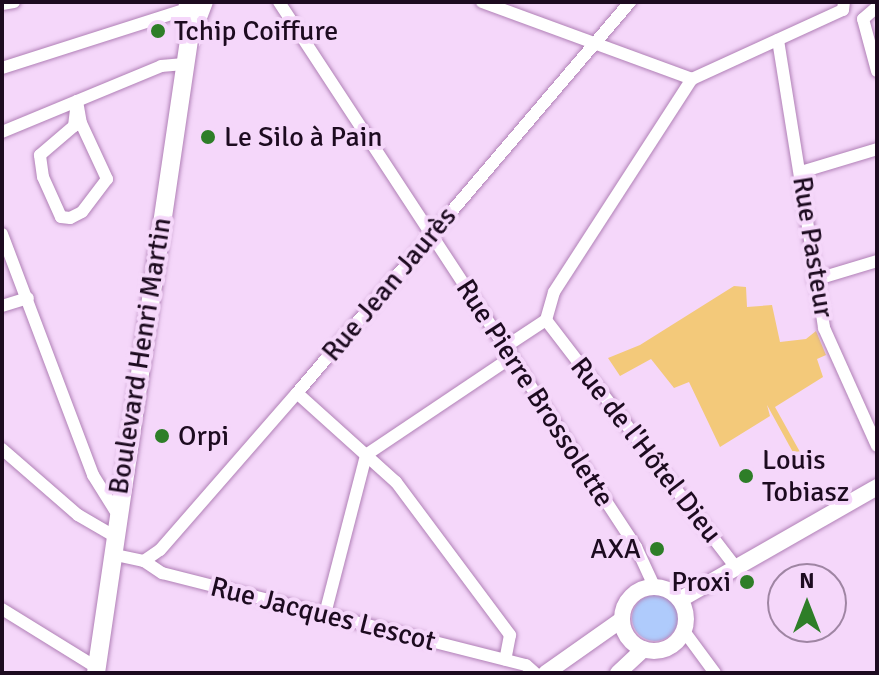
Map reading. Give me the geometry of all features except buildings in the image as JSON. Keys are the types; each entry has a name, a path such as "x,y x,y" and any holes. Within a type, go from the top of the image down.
{"main road":[{"name":"Boulevard Henri Martin","path":"96,670 116,512 193,4"}],"street":[{"path":"2,4 14,2"},
{"name":"Rue Pierre Brossolette","path":"279,2 636,547 654,586"},
{"path":"482,2 692,79"},
{"name":"Rue Jean Jaurès","path":"144,561 160,550 297,393 630,2"},
{"path":"2,68 193,4"},
{"path":"325,614 366,455 508,352 546,320 554,292 692,79 844,6 863,19 877,71"},
{"path":"863,19 877,7"},
{"name":"Rue Pasteur","path":"778,40 824,328 877,446"},
{"path":"2,132 161,66 184,64"},
{"path":"77,101 81,123 107,179 82,212 70,218 61,217 43,177 40,155 74,126 77,101"},
{"path":"801,172 877,149"},
{"path":"2,234 93,475 116,512"},
{"path":"814,280 877,261"},
{"path":"2,306 28,298"},
{"name":"Rue de l'Hôtel Dieu","path":"546,320 734,565"},
{"path":"297,393 396,482 510,635 505,660"},
{"name":"Rue Jacques Lescot","path":"2,449 113,545 162,573 505,660 535,673"},
{"path":"681,599 734,565 877,487"},
{"path":"546,673 621,620 634,592 654,586 681,599"},
{"path":"681,599 684,631 715,673"},
{"path":"2,609 96,670"},
{"path":"621,620 628,638 644,649 663,650 684,631"},
{"path":"618,673 644,649"}],"shaded area":[{"path":"734,286 746,287 747,307 772,305 780,342 806,339 816,331 826,355 817,359 823,377 775,407 800,452 795,456 767,405 770,416 720,447 689,382 674,388 651,359 620,376 608,358 640,345"}],"water":[{"path":"655,595 671,602 678,618 671,634 655,641 639,634 632,618 639,602"}],"place":[{"name":"Tchip Coiffure","path":"158,31"},
{"name":"Le Silo à Pain","path":"208,137"},
{"name":"Orpi","path":"162,436"},
{"name":"Louis Tobiasz","path":"746,476"},
{"name":"AXA","path":"657,549"},
{"name":"Proxi","path":"747,582"}]}
